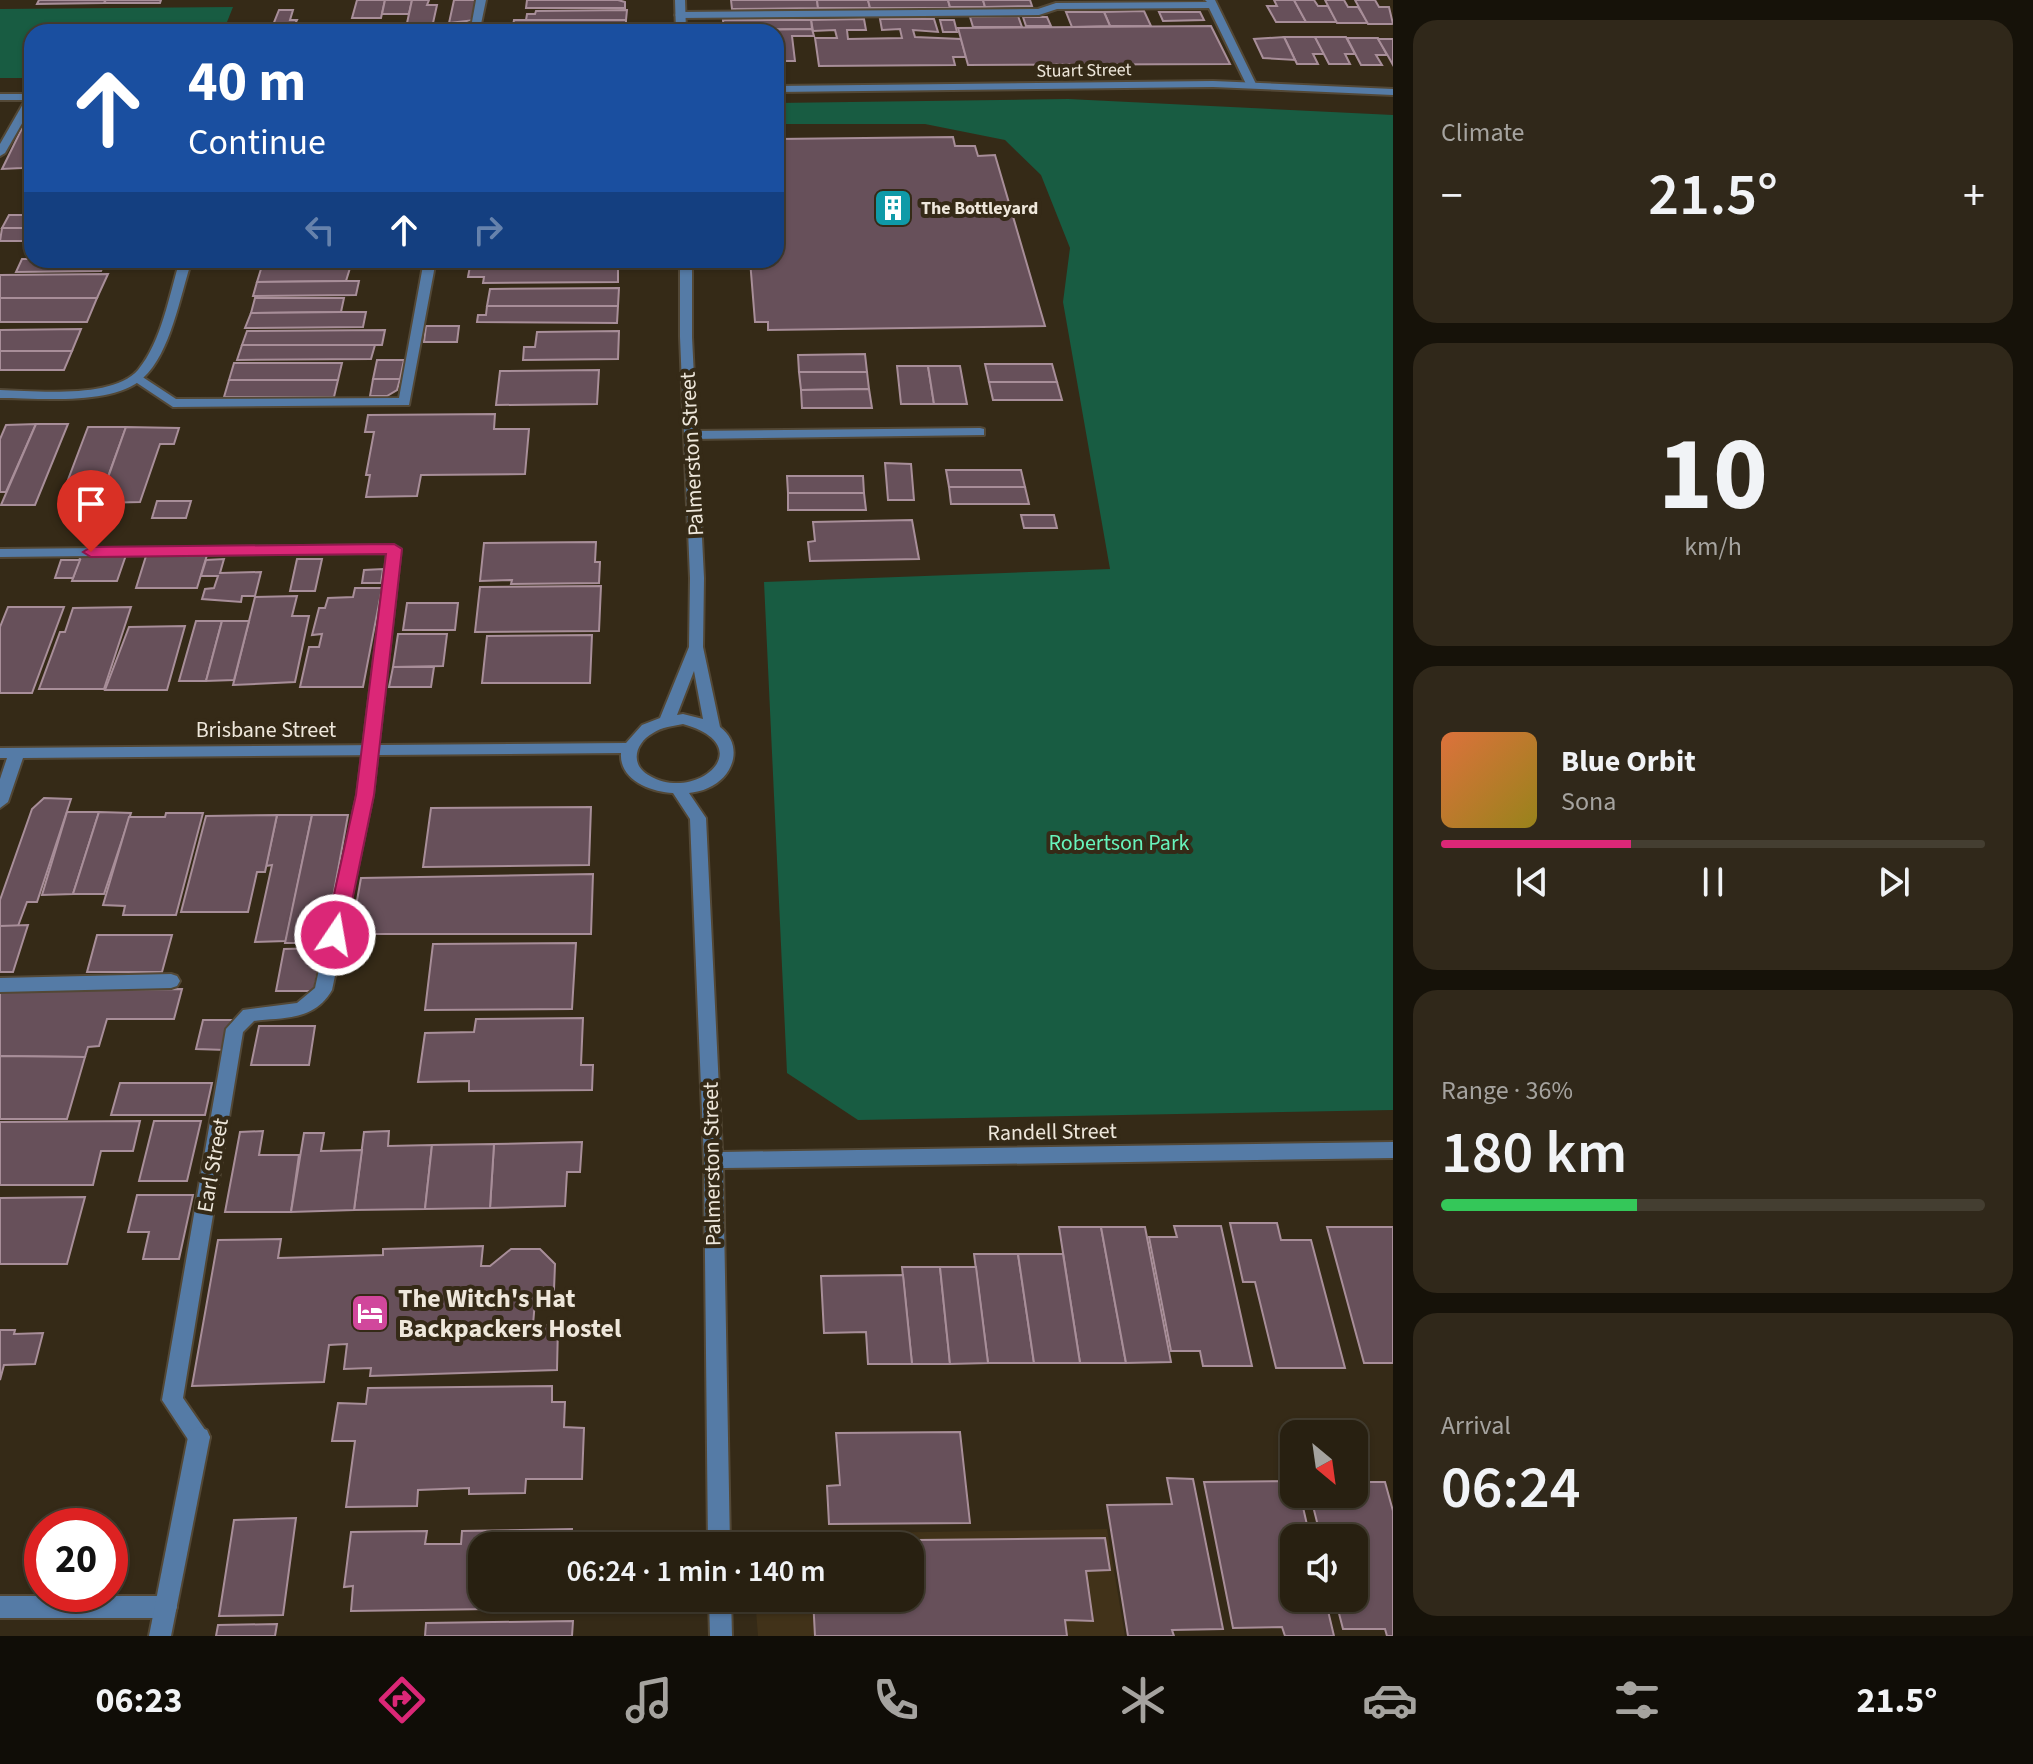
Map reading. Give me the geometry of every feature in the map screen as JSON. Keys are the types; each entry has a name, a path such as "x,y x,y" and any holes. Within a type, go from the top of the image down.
{"street":[{"path":"476,24 481,0"},
{"path":"680,0 681,24"},
{"path":"680,15 1039,12 1056,6 1211,2 1252,86"},
{"name":"Stuart Street","path":"784,89 1252,86 1393,92"},
{"path":"0,97 24,97"},
{"path":"0,153 24,111"},
{"path":"0,394 84,393 109,389 137,379 152,359 183,268"},
{"path":"137,379 173,403 405,402 429,268"},
{"name":"Palmerston Street","path":"686,268 686,337 697,578 696,647 712,727"},
{"path":"691,435 980,432"},
{"name":"Earl Street","path":"0,553 394,549 365,795 323,990 310,1007 301,1011 249,1015 235,1029 172,1400 199,1437 160,1636"},
{"name":"Palmerston Street","path":"667,720 696,647"},
{"path":"667,720 698,721 712,727 729,748 729,760 723,771 703,784 678,789 661,787 634,772 629,760 629,748 642,730 667,720"},
{"name":"Brisbane Street","path":"0,753 629,748"},
{"path":"0,802 17,753"},
{"name":"Palmerston Street","path":"678,789 698,818 713,1160 719,1532"},
{"path":"0,985 171,981"},
{"name":"Randell Street","path":"713,1160 1393,1150"},
{"path":"0,1607 166,1607"},
{"path":"720,1612 721,1636"}],"shaded area":[{"path":"1107,1529 1125,1636 758,1636 756,1612 924,1612 924,1532"}],"green space":[{"path":"233,7 226,24 24,24 24,78 0,78 0,9"},
{"name":"Robertson Park","path":"1068,99 1393,115 1393,1110 858,1120 787,1073 764,582 1110,569 1063,302 1070,248 1041,175 1005,140 925,124 784,124 784,103"}],"building":[{"path":"39,0 106,0 104,3 37,4"},
{"path":"106,0 161,0 160,3 104,3"},
{"path":"357,0 385,0 381,18 352,18"},
{"path":"385,0 412,0 409,14 382,14"},
{"path":"412,0 429,0 427,5 437,5 433,23 407,23"},
{"path":"454,0 478,0 475,20 449,23"},
{"path":"527,0 618,0 625,2 625,8 526,8"},
{"path":"731,0 817,0 818,8 732,9"},
{"path":"817,0 868,0 870,8 818,8"},
{"path":"868,0 948,0 950,8 870,8"},
{"path":"948,0 983,0 985,7 950,7"},
{"path":"983,0 1030,0 1032,6 985,7"},
{"path":"1274,0 1294,0 1306,22 1276,22 1267,6 1277,6"},
{"path":"1294,0 1314,0 1318,6 1328,6 1337,22 1306,22"},
{"path":"1325,0 1344,0 1348,7 1358,7 1368,23 1337,23"},
{"path":"1355,0 1375,0 1379,7 1389,7 1393,24 1368,24"},
{"path":"279,10 293,10 290,20 297,20 295,24 273,24"},
{"path":"627,10 626,20 526,20 527,14 535,14 536,11"},
{"path":"1144,11 1151,26 1110,26 1104,12"},
{"path":"1066,12 1104,12 1110,26 1072,27"},
{"path":"1159,12 1200,12 1204,20 1163,21"},
{"path":"1018,16 1022,27 973,27 970,17"},
{"path":"1023,17 1047,17 1051,26 1026,26"},
{"path":"864,19 866,30 847,30 848,39 902,38 900,29 882,30 880,19 934,19 938,32 913,30 915,37 961,39 966,57 953,57 955,65 819,66 815,38 837,38 835,30 813,31 811,20"},
{"path":"514,20 626,20 626,24 513,24"},
{"path":"723,20 811,20 812,29 784,29 784,24 723,24"},
{"path":"940,20 954,20 957,32 943,32"},
{"path":"1211,26 1230,64 968,65 958,28"},
{"path":"784,29 812,29 814,36 792,36 795,61 784,61"},
{"path":"1284,37 1315,37 1324,54 1313,54 1318,64 1297,64"},
{"path":"1284,37 1295,60 1263,58 1254,39"},
{"path":"1315,37 1346,37 1355,54 1345,54 1350,64 1329,64"},
{"path":"1347,38 1378,38 1387,55 1376,55 1382,65 1361,65"},
{"path":"1378,39 1393,39 1393,65 1388,56"},
{"path":"24,124 24,166 2,169"},
{"name":"The Bottleyard","path":"953,137 955,146 975,146 978,156 995,155 1045,326 768,330 768,322 755,322 751,268 784,268 784,139"},
{"path":"9,215 24,215 24,228 2,228"},
{"path":"2,228 24,228 24,241 0,241"},
{"path":"22,259 24,268 102,268 101,271 16,272"},
{"path":"350,268 346,281 257,282 261,269"},
{"path":"470,268 618,268 618,282 483,283 484,277 468,277"},
{"path":"108,274 97,298 0,298 0,275"},
{"path":"359,281 356,295 253,296 257,282"},
{"path":"619,288 618,306 487,306 490,289"},
{"path":"0,298 97,298 87,322 0,322"},
{"path":"255,298 344,298 341,312 251,313"},
{"path":"487,306 618,306 617,323 477,322 478,315 486,315"},
{"path":"366,312 363,327 245,328 251,313"},
{"path":"426,326 459,326 457,342 424,342"},
{"path":"81,329 72,351 0,351 0,330"},
{"path":"385,330 382,345 242,345 247,331"},
{"path":"619,331 618,359 523,360 524,347 535,347 537,332"},
{"path":"242,345 375,345 371,359 237,360"},
{"path":"0,351 72,351 64,370 0,370"},
{"path":"865,354 867,372 799,372 798,355"},
{"path":"377,360 404,360 400,379 373,379"},
{"path":"234,363 342,363 338,380 229,380"},
{"path":"985,364 1052,364 1057,382 989,382"},
{"path":"897,366 928,366 934,404 901,404"},
{"path":"928,366 960,366 967,404 934,404"},
{"path":"599,370 597,404 496,405 500,371"},
{"path":"799,372 867,372 869,389 801,390"},
{"path":"373,379 400,379 397,390 387,396 370,396"},
{"path":"229,380 338,380 334,397 224,397"},
{"path":"989,382 1057,382 1062,400 993,400"},
{"path":"869,389 872,408 802,408 801,390"},
{"path":"495,414 494,429 529,429 525,474 421,475 417,496 366,497 370,475 366,475 374,432 365,432 368,415"},
{"path":"36,424 6,492 0,492 0,439 6,425"},
{"path":"36,424 68,424 35,505 1,505"},
{"path":"88,427 126,427 102,493 63,493"},
{"path":"126,427 179,428 174,444 160,444 140,502 99,503"},
{"path":"885,463 911,464 914,500 888,500"},
{"path":"946,470 1021,470 1025,487 949,487"},
{"path":"787,476 863,476 864,493 788,493"},
{"path":"949,487 1025,487 1029,504 951,504"},
{"path":"788,493 864,493 866,510 788,510"},
{"path":"157,501 191,501 186,518 152,518"},
{"path":"1021,515 1054,515 1057,528 1024,528"},
{"path":"912,520 919,559 810,561 808,542 815,541 813,522"},
{"path":"596,542 595,562 600,562 599,583 511,584 512,580 480,581 484,543"},
{"path":"81,555 126,555 117,581 72,581"},
{"path":"207,555 197,588 136,588 146,556"},
{"path":"224,559 220,573 261,572 255,596 242,596 241,602 202,599 205,589 214,588 218,576 201,576 206,560"},
{"path":"297,559 322,559 315,591 290,591"},
{"path":"61,560 80,560 73,578 55,578"},
{"path":"383,569 381,583 362,583 364,570"},
{"path":"601,586 599,631 475,632 480,587"},
{"path":"355,588 382,588 363,687 300,687 309,647 319,647 322,634 312,635 319,608 325,608 328,598 353,597"},
{"path":"297,596 292,616 309,616 295,682 233,685 255,597"},
{"path":"407,603 458,603 455,630 403,630"},
{"path":"8,607 64,607 32,693 0,693 0,627"},
{"path":"131,607 104,689 39,689 60,632 65,632 73,608"},
{"path":"196,621 222,621 206,681 179,681"},
{"path":"222,621 249,621 234,680 206,681"},
{"path":"185,626 167,690 105,690 129,627"},
{"path":"398,634 447,634 443,666 393,667"},
{"path":"592,635 590,683 482,683 487,636"},
{"path":"393,667 434,667 431,687 389,687"},
{"path":"44,798 71,799 37,902 27,902 18,926 0,926 0,900 32,809"},
{"path":"591,807 589,865 423,867 431,808"},
{"path":"67,812 99,812 73,894 42,895"},
{"path":"99,812 131,813 104,894 73,894"},
{"path":"166,813 203,813 176,915 123,915 125,906 103,905 129,817 165,817"},
{"path":"277,815 312,815 286,941 255,942 272,865 266,866"},
{"path":"277,815 265,872 257,872 248,912 181,912 206,816"},
{"path":"312,815 348,815 326,936 303,936 301,943 285,943"},
{"path":"593,874 591,934 351,934 361,878"},
{"path":"28,925 13,972 0,972 0,926"},
{"path":"97,935 172,935 162,972 87,972"},
{"path":"576,943 572,1009 425,1010 433,944"},
{"path":"322,948 314,991 276,991 284,949"},
{"path":"182,989 174,1019 107,1019 99,1046 88,1047 85,1057 0,1056 0,990"},
{"path":"583,1018 581,1065 593,1065 592,1090 469,1091 469,1081 418,1082 425,1033 474,1032 476,1019"},
{"path":"203,1020 234,1020 226,1050 196,1049"},
{"path":"259,1026 315,1026 309,1065 251,1065"},
{"path":"0,1056 85,1057 67,1119 0,1119"},
{"path":"120,1083 212,1083 205,1115 111,1115"},
{"path":"140,1121 133,1151 101,1151 93,1185 0,1185 0,1122"},
{"path":"154,1121 201,1121 187,1181 139,1181"},
{"path":"263,1131 259,1155 299,1155 291,1212 225,1212 240,1132"},
{"path":"389,1131 388,1146 432,1145 425,1209 354,1210 364,1132"},
{"path":"304,1133 324,1133 321,1151 362,1150 354,1210 291,1212"},
{"path":"582,1142 580,1172 567,1172 565,1206 490,1208 494,1144"},
{"path":"494,1144 490,1208 425,1209 432,1145"},
{"path":"137,1195 193,1195 179,1259 143,1259 149,1232 128,1232"},
{"path":"85,1197 67,1264 0,1264 0,1198"},
{"path":"1230,1223 1277,1223 1281,1240 1311,1240 1345,1368 1276,1368 1255,1282 1243,1282"},
{"path":"1174,1226 1221,1226 1252,1366 1203,1366 1200,1351 1171,1351 1149,1237 1177,1237"},
{"path":"1059,1227 1101,1227 1126,1363 1080,1363"},
{"path":"1101,1227 1145,1227 1171,1362 1126,1363"},
{"path":"1327,1227 1393,1227 1393,1363 1364,1363"},
{"name":"The Witch's Hat Backpackers Hostel","path":"281,1239 278,1258 383,1255 383,1249 483,1246 481,1266 490,1266 511,1249 540,1249 555,1264 554,1290 535,1301 533,1325 558,1325 557,1370 370,1376 371,1368 344,1369 347,1344 329,1345 324,1382 192,1386 218,1240"},
{"path":"974,1254 1018,1254 1034,1363 988,1363"},
{"path":"1018,1254 1063,1254 1080,1363 1034,1363"},
{"path":"902,1267 940,1267 950,1364 912,1364"},
{"path":"940,1267 976,1267 988,1363 950,1364"},
{"path":"903,1275 912,1364 868,1364 866,1332 824,1333 821,1276"},
{"path":"0,1330 15,1330 14,1334 43,1333 35,1364 4,1365 0,1380"},
{"path":"552,1386 552,1402 565,1402 564,1427 584,1428 582,1479 526,1479 525,1493 469,1494 469,1488 418,1490 417,1506 346,1507 355,1441 332,1441 338,1403 366,1404 368,1388"},
{"path":"960,1432 970,1523 829,1524 827,1486 840,1485 836,1433"},
{"path":"1167,1478 1193,1479 1223,1629 1172,1630 1174,1636 1128,1636 1107,1505 1172,1504"},
{"path":"1280,1481 1280,1508 1303,1508 1307,1524 1280,1524 1280,1612 1328,1612 1334,1636 1285,1636 1282,1627 1233,1628 1204,1482"},
{"path":"1368,1482 1385,1482 1393,1511 1393,1636 1387,1636 1385,1629 1343,1629 1339,1612 1368,1612 1368,1524 1318,1524 1314,1508 1368,1508"},
{"path":"296,1518 283,1615 219,1616 234,1520"},
{"path":"572,1529 572,1532 468,1532 468,1609 351,1611 353,1586 344,1587 351,1532 427,1531 425,1544 461,1544 462,1531"},
{"path":"1105,1538 1110,1570 1086,1571 1093,1621 1065,1620 1067,1636 815,1636 814,1612 924,1612 924,1540"},
{"path":"573,1621 572,1636 425,1636 426,1623"},
{"path":"277,1624 275,1636 216,1636 218,1625"}],"place":[{"name":"The Bottleyard","path":"893,208"},
{"name":"The Witch's Hat Backpackers Hostel","path":"370,1313"}],"route":[{"path":"91,552 394,549 365,795 335,935"}]}
